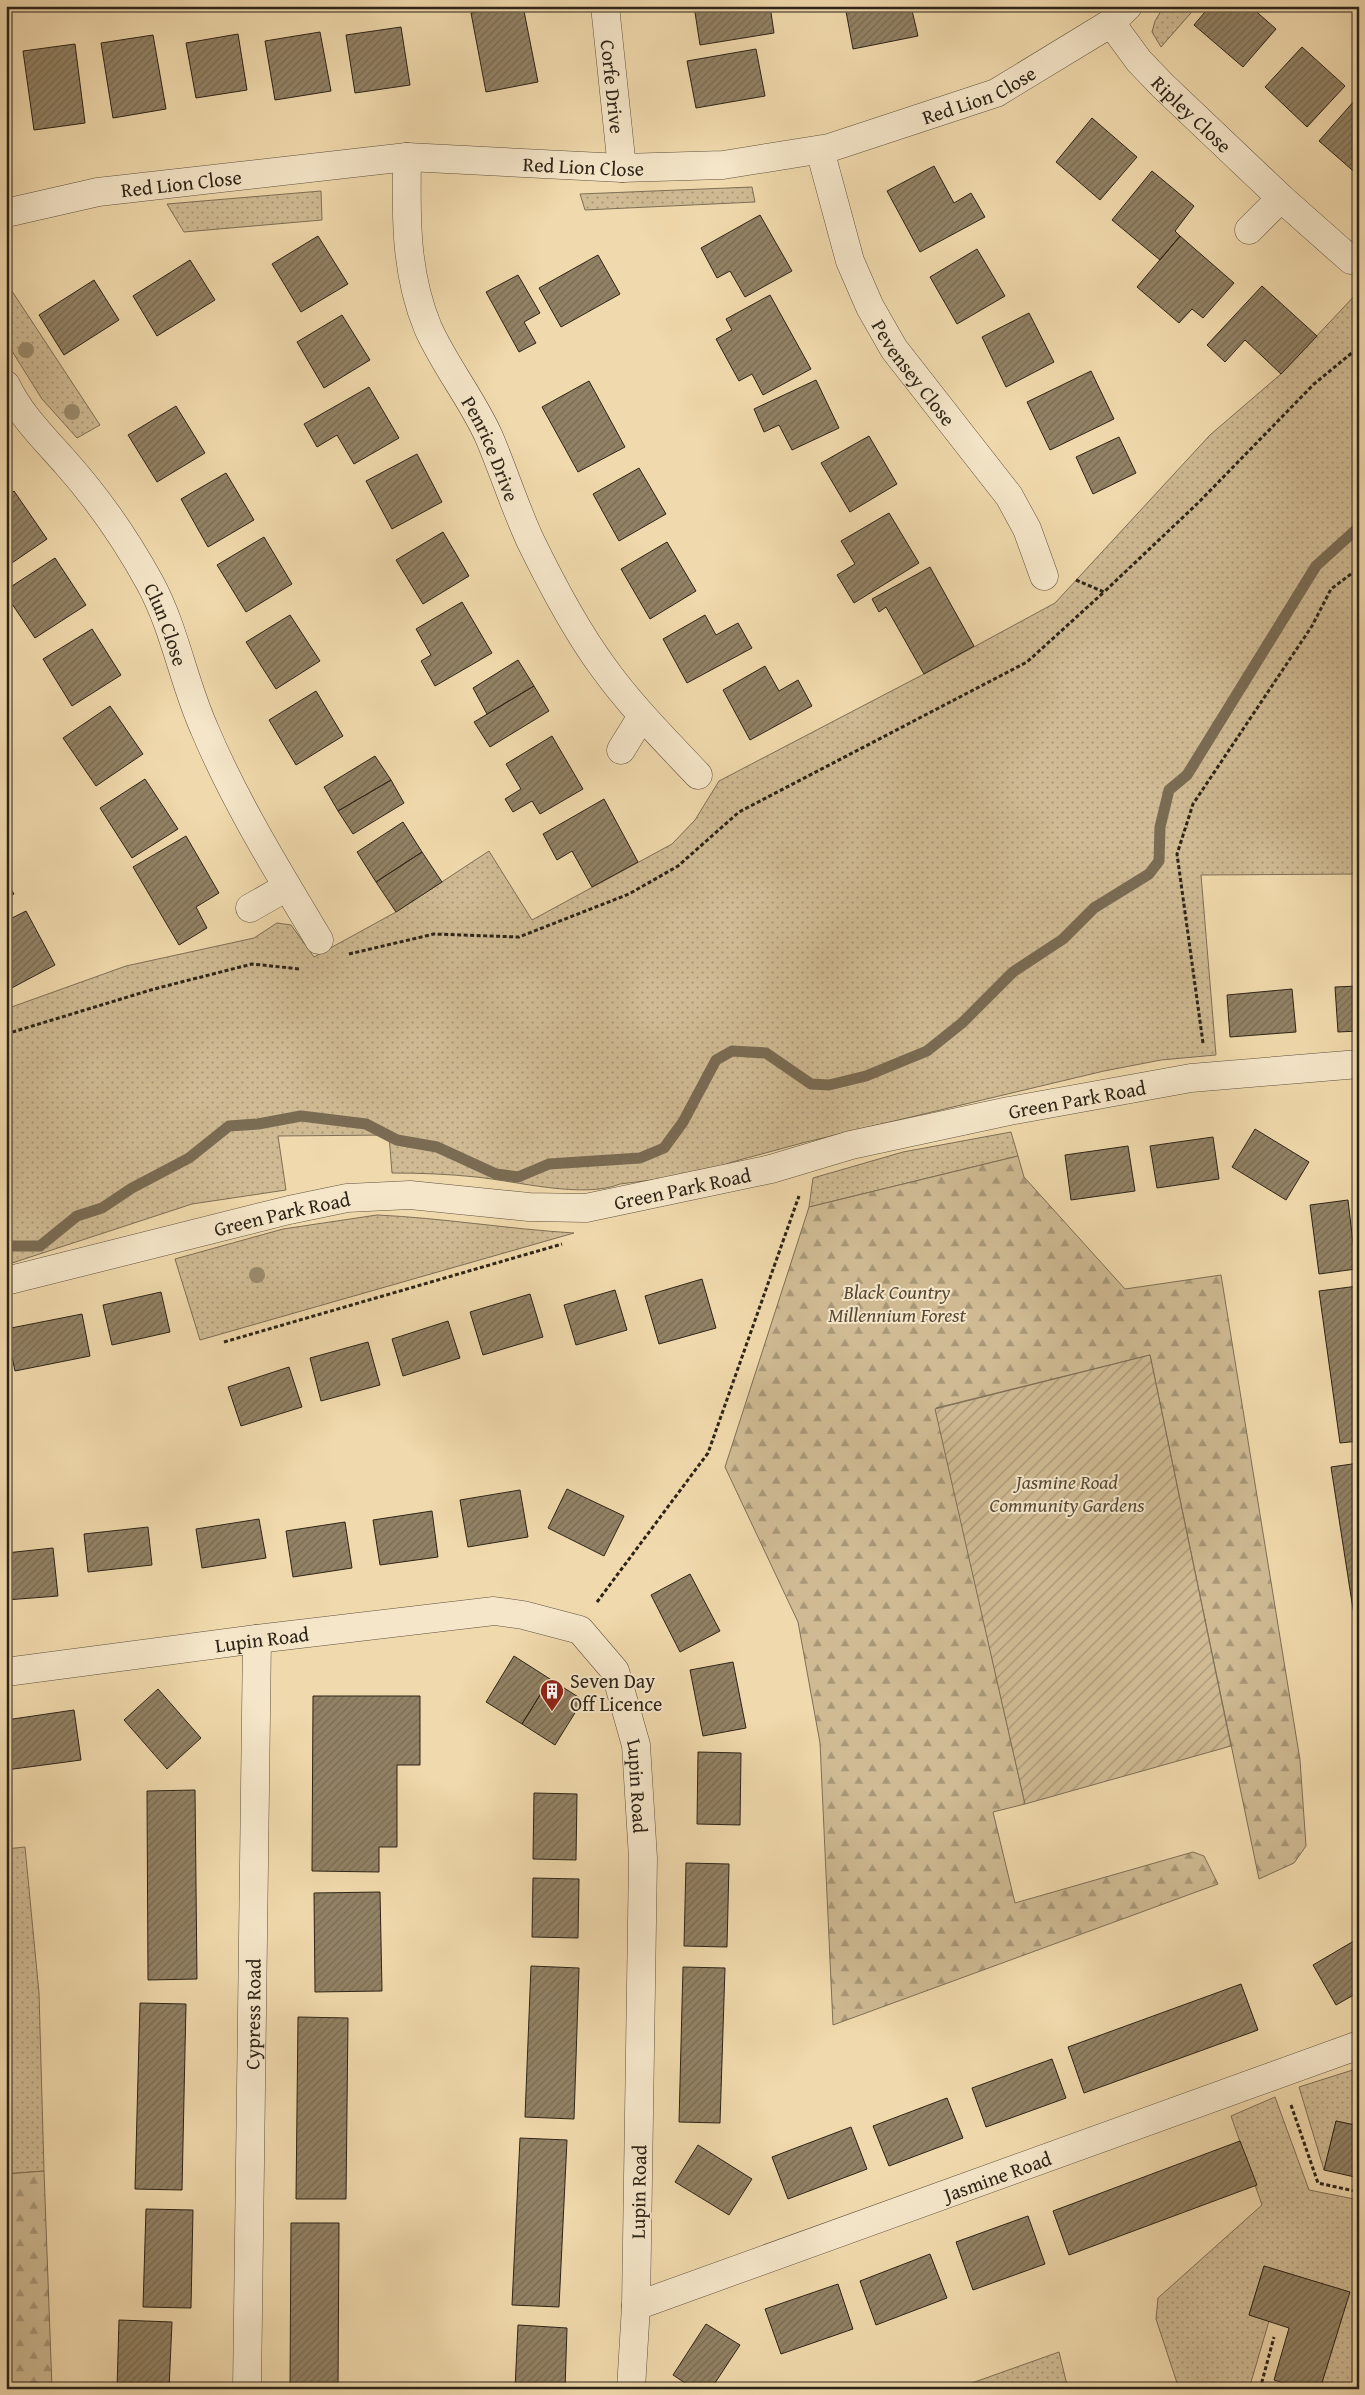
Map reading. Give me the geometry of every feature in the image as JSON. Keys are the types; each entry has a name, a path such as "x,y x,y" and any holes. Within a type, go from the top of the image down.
{"street":[{"name":"Corfe Drive","path":"605,6 622,168"},
{"name":"Red Lion Close","path":"6,213 98,192 407,157 622,168 723,165 820,150 996,94 1120,15"},
{"name":"Ripley Close","path":"1120,15 1139,61 1281,198 1351,260"},
{"name":"Pevensey Close","path":"820,150 850,261 870,307 894,349 1009,496 1027,529 1044,576"},
{"name":"Penrice Drive","path":"407,157 406,231 415,291 429,329 472,403 489,438 531,542 564,604 602,667 642,716 698,775"},
{"path":"1249,230 1281,198"},
{"name":"Clun Close","path":"6,385 36,432 65,462 102,509 150,584 170,626 198,715 218,761 287,887 319,940"},
{"path":"622,750 642,716"},
{"path":"250,908 287,887"},
{"name":"Green Park Road","path":"6,1281 289,1210 347,1198 410,1195 529,1207 586,1208 771,1169 851,1145 1009,1111 1207,1077 1359,1064"},
{"name":"Lupin Road","path":"6,1672 257,1638 494,1611 523,1615 580,1630 615,1671 636,1745 643,1858 636,2306 631,2389"},
{"name":"Cypress Road","path":"247,2389 257,1638"},
{"name":"Jasmine Road","path":"636,2306 1359,2045"}],"path":[{"path":"343,956 434,934 520,937 629,894 678,866 739,812 1027,662 1198,503 1314,384 1359,347"},
{"path":"1207,1077 1177,854 1193,804 1312,626 1331,589 1359,568"},
{"path":"1074,579 1104,592"},
{"path":"6,1034 154,989 252,964 299,969 308,966"},
{"path":"596,1604 708,1453 801,1190"},
{"path":"224,1342 563,1243"},
{"path":"1289,2099 1318,2183 1359,2192"},
{"path":"1260,2389 1274,2336"}],"green space":[{"path":"1164,6 1197,6 1161,47 1152,32 1155,21"},
{"path":"752,187 755,202 585,210 580,194"},
{"path":"321,191 322,220 184,232 167,204"},
{"path":"6,282 100,425 77,438 42,399 10,348 6,339"},
{"path":"1359,291 1359,874 1201,875 1216,1055 1161,1060 1104,1071 806,1142 732,1162 700,1174 588,1190 549,1188 466,1176 392,1173 389,1135 278,1136 286,1190 192,1204 6,1265 6,1009 126,966 254,938 277,923 291,925 314,957 396,912 489,851 532,920 672,844 695,820 719,781 1055,603 1210,435 1281,374"},
{"path":"1011,1132 1018,1156 809,1207 813,1178 903,1152"},
{"name":"Black Country Millennium Forest","path":"1018,1156 1024,1177 1125,1289 1221,1275 1300,1760 1306,1846 1294,1863 1259,1879 1150,1355 936,1408 1025,1804 993,1812 1015,1903 1193,1852 1204,1856 1218,1884 833,2025 820,1743 798,1622 725,1467 809,1207"},
{"path":"377,1215 574,1233 200,1340 175,1259 283,1229"},
{"name":"Jasmine Road Community Gardens","path":"1150,1355 1231,1746 1025,1804 935,1409"},
{"path":"25,1847 39,1993 44,2171 6,2174 6,1849"},
{"path":"1359,2068 1359,2126 1336,2121 1324,2170 1299,2087"},
{"path":"1275,2097 1309,2190 1359,2200 1359,2389 1320,2389 1349,2292 1264,2266 1249,2315 1269,2321 1249,2389 1179,2389 1156,2319 1158,2298 1262,2205 1231,2116"},
{"path":"44,2171 52,2389 6,2389 6,2174"},
{"path":"1059,2352 1068,2389 955,2389"}],"building":[{"path":"507,6 523,6 538,82 486,92 471,13"},
{"path":"694,6 770,6 774,33 700,45"},
{"path":"845,6 911,6 918,36 853,49"},
{"path":"1210,6 1250,6 1276,29 1243,67 1194,25"},
{"path":"401,27 410,85 355,93 346,35"},
{"path":"320,32 331,91 275,100 265,41"},
{"path":"238,34 247,90 196,98 186,43"},
{"path":"153,35 166,109 113,118 101,43"},
{"path":"75,44 85,123 34,130 23,51"},
{"path":"1302,47 1345,86 1307,127 1265,87"},
{"path":"756,49 765,96 696,108 687,61"},
{"path":"1355,100 1359,104 1359,176 1319,141"},
{"path":"1092,118 1137,157 1100,200 1056,162"},
{"path":"934,166 954,203 971,193 985,217 920,252 887,191"},
{"path":"1152,171 1194,206 1175,231 1180,236 1160,260 1112,220"},
{"path":"760,215 792,271 745,297 730,271 717,278 701,248"},
{"path":"318,236 348,284 301,312 272,264"},
{"path":"1180,236 1234,283 1203,318 1192,309 1179,323 1137,287"},
{"path":"977,249 1005,296 957,324 930,277"},
{"path":"598,255 620,294 561,327 539,288"},
{"path":"190,260 215,300 157,336 133,296"},
{"path":"518,275 540,313 524,322 536,343 519,352 486,292"},
{"path":"94,280 119,320 64,355 39,315"},
{"path":"1262,286 1317,336 1281,374 1245,340 1225,362 1207,345"},
{"path":"770,295 811,369 763,395 752,374 739,381 716,339 732,330 726,319"},
{"path":"1029,313 1054,362 1006,387 982,337"},
{"path":"342,315 370,360 324,388 297,342"},
{"path":"1091,371 1114,419 1050,450 1027,402"},
{"path":"816,380 839,428 792,450 779,425 764,432 754,409"},
{"path":"589,381 625,447 578,472 542,407"},
{"path":"369,387 399,438 354,464 337,435 317,447 304,424"},
{"path":"176,406 205,453 157,482 128,435"},
{"path":"869,436 897,484 850,512 821,463"},
{"path":"1119,437 1136,473 1093,494 1076,457"},
{"path":"417,454 442,502 392,529 366,481"},
{"path":"639,468 666,514 619,541 593,494"},
{"path":"226,473 254,520 208,547 181,499"},
{"path":"14,491 47,539 6,567 6,497"},
{"path":"889,513 919,563 854,603 837,575 855,564 841,541"},
{"path":"443,532 469,576 423,604 396,560"},
{"path":"264,537 292,584 246,612 217,565"},
{"path":"667,542 696,591 650,619 621,569"},
{"path":"55,558 86,605 35,638 6,595 6,590"},
{"path":"930,567 974,646 924,674 886,607 879,612 872,599"},
{"path":"462,602 492,653 435,686 421,661 431,655 416,629"},
{"path":"290,615 320,661 276,689 246,642"},
{"path":"705,615 716,635 738,623 752,648 687,683 663,639"},
{"path":"92,629 121,675 72,706 43,659"},
{"path":"518,660 534,686 487,714 473,688"},
{"path":"765,666 779,691 798,680 812,706 750,740 723,690"},
{"path":"534,686 549,711 490,747 474,722"},
{"path":"316,691 343,736 296,765 269,720"},
{"path":"110,706 143,754 96,786 63,738"},
{"path":"552,736 583,789 540,814 532,801 513,812 505,799 521,789 506,764"},
{"path":"375,756 391,780 338,811 324,787"},
{"path":"145,779 178,829 132,858 100,808"},
{"path":"391,780 404,803 353,834 338,811"},
{"path":"604,799 638,862 592,887 572,851 557,860 543,834"},
{"path":"403,822 422,852 376,882 357,852"},
{"path":"186,836 219,893 196,907 207,928 179,945 133,867"},
{"path":"422,852 442,882 396,912 376,882"},
{"path":"6,880 14,894 6,899"},
{"path":"26,911 55,965 6,991 6,921"},
{"path":"1359,986 1359,1031 1338,1032 1335,987"},
{"path":"1292,989 1296,1032 1230,1037 1227,995"},
{"path":"1255,1129 1309,1162 1286,1200 1232,1167"},
{"path":"1213,1137 1219,1179 1157,1188 1150,1146"},
{"path":"1128,1146 1135,1191 1071,1200 1065,1155"},
{"path":"1348,1200 1356,1269 1319,1274 1310,1205"},
{"path":"702,1279 716,1328 659,1344 645,1296"},
{"path":"1358,1286 1359,1441 1340,1443 1319,1291"},
{"path":"615,1290 627,1330 576,1345 564,1305"},
{"path":"161,1292 170,1332 112,1345 103,1305"},
{"path":"530,1294 543,1337 483,1355 470,1312"},
{"path":"82,1314 90,1356 15,1371 6,1329"},
{"path":"448,1321 460,1358 403,1376 392,1339"},
{"path":"368,1342 380,1385 321,1401 310,1358"},
{"path":"289,1367 302,1407 241,1426 228,1387"},
{"path":"1359,1463 1359,1635 1357,1635 1331,1467"},
{"path":"567,1489 624,1516 604,1556 548,1528"},
{"path":"520,1490 528,1537 468,1547 460,1500"},
{"path":"432,1511 438,1557 380,1565 373,1520"},
{"path":"259,1519 266,1558 202,1568 196,1529"},
{"path":"345,1522 352,1568 293,1577 286,1531"},
{"path":"148,1527 152,1565 88,1572 84,1534"},
{"path":"53,1548 58,1596 6,1600 6,1553"},
{"path":"690,1574 720,1631 680,1652 651,1595"},
{"path":"514,1656 550,1679 522,1724 486,1702"},
{"path":"733,1662 746,1728 703,1736 690,1670"},
{"name":"Seven Day Off Licence","path":"550,1679 583,1700 555,1745 522,1724"},
{"path":"158,1689 201,1738 167,1769 124,1720"},
{"path":"313,1696 420,1696 420,1765 397,1765 397,1847 379,1847 379,1872 312,1871"},
{"path":"74,1710 81,1760 6,1770 6,1720"},
{"path":"698,1752 741,1753 740,1825 697,1824"},
{"path":"195,1790 197,1979 148,1980 147,1791"},
{"path":"534,1793 577,1794 576,1860 533,1859"},
{"path":"686,1863 729,1864 727,1947 684,1946"},
{"path":"533,1878 579,1879 578,1938 532,1937"},
{"path":"380,1892 382,1991 315,1992 314,1893"},
{"path":"1359,1938 1359,1992 1336,2005 1313,1965"},
{"path":"531,1966 579,1968 574,2119 525,2117"},
{"path":"683,1967 725,1968 720,2123 679,2122"},
{"path":"1241,1984 1258,2030 1084,2093 1068,2047"},
{"path":"140,2003 186,2004 182,2190 135,2189"},
{"path":"298,2017 348,2018 346,2199 296,2199"},
{"path":"1052,2059 1066,2098 986,2127 972,2088"},
{"path":"947,2098 963,2138 889,2166 873,2126"},
{"path":"1336,2121 1359,2126 1359,2178 1324,2170"},
{"path":"851,2127 867,2169 788,2199 772,2157"},
{"path":"520,2138 567,2140 559,2307 512,2305"},
{"path":"1240,2141 1257,2185 1069,2255 1053,2211"},
{"path":"698,2145 752,2179 729,2215 675,2182"},
{"path":"146,2209 193,2210 191,2308 143,2307"},
{"path":"1028,2216 1045,2264 973,2290 956,2242"},
{"path":"291,2223 339,2223 338,2389 290,2389"},
{"path":"930,2254 947,2298 876,2325 860,2281"},
{"path":"1264,2266 1350,2292 1320,2389 1302,2389 1274,2380 1289,2328 1249,2315"},
{"path":"838,2284 853,2329 781,2354 765,2309"},
{"path":"119,2320 172,2322 169,2389 117,2389"},
{"path":"706,2324 740,2345 711,2389 694,2389 673,2375"},
{"path":"518,2325 567,2328 565,2389 515,2389"}],"waterway":[{"path":"6,1246 40,1246 77,1216 102,1208 132,1188 189,1158 229,1126 258,1124 301,1116 366,1124 397,1140 437,1147 496,1174 518,1177 549,1164 640,1158 664,1148 683,1122 716,1060 732,1051 766,1053 811,1084 829,1085 866,1076 927,1051 962,1023 1013,972 1063,939 1094,908 1149,874 1159,861 1160,827 1169,790 1187,775 1316,566 1359,527"}],"place":[{"name":"Seven Day Off Licence","path":"552,1712"}]}
